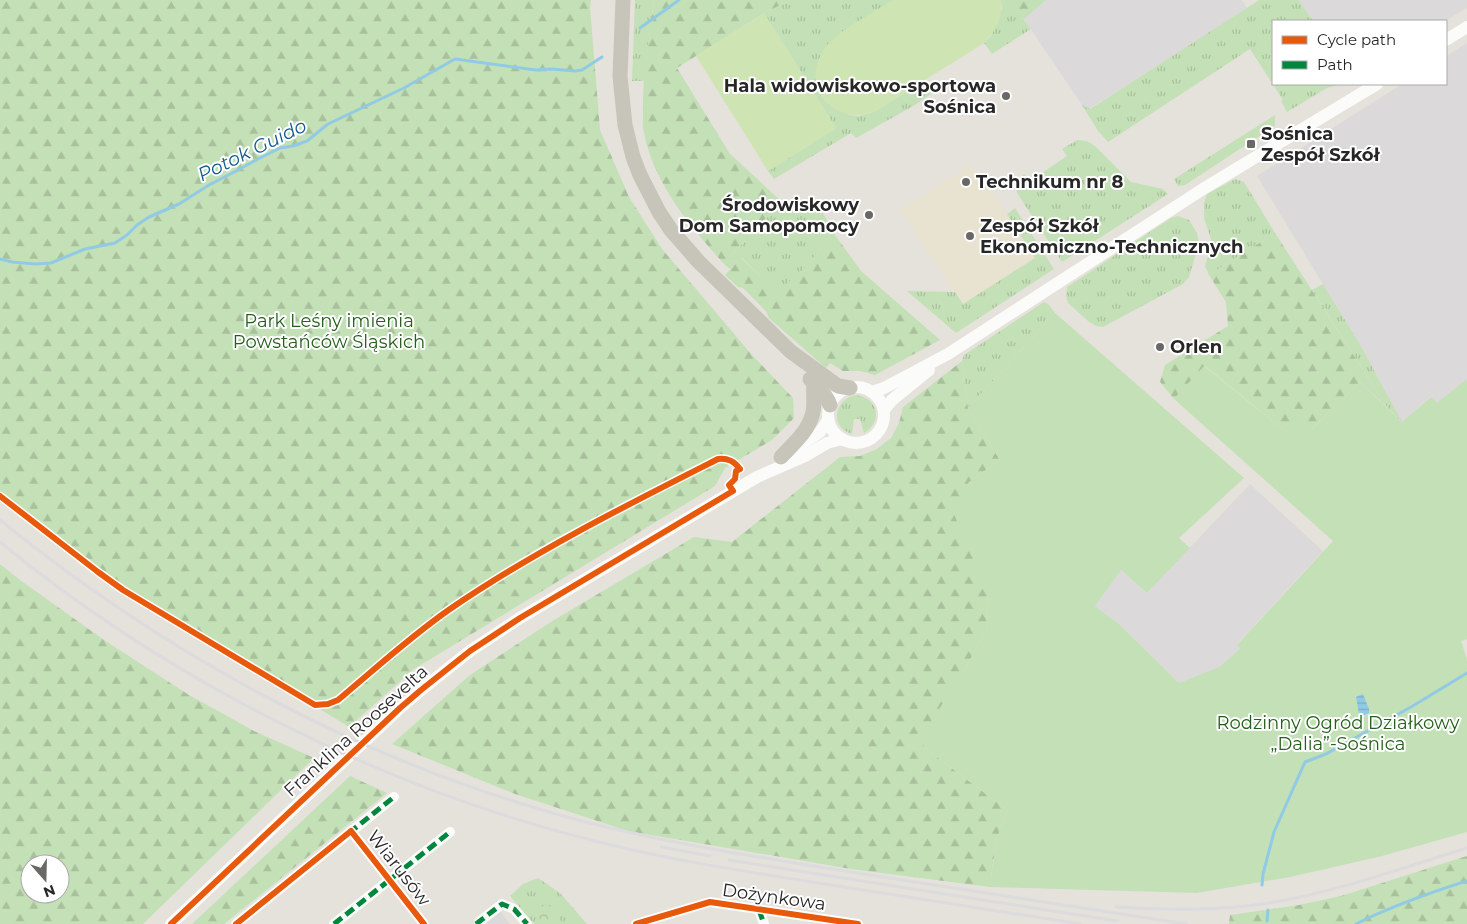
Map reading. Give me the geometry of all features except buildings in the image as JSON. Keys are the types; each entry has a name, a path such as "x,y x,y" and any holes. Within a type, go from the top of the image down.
{"main road":[{"path":"623,0 620,58 621,98 633,157 649,194 671,230 713,277 790,351 838,386 850,388"},
{"path":"790,351 814,384 827,398 829,413"},
{"path":"781,457 805,432 811,419 814,384"}],"street":[{"path":"1447,39 1467,27"},
{"path":"872,392 884,388 948,354 1203,189 1375,85"},
{"path":"884,410 892,400 948,354"},
{"path":"860,387 872,392 883,403 884,410 882,428 877,435 869,440 855,443 836,435 831,428 829,413 839,393 850,388 860,387"},
{"name":"Franklina Roosevelta","path":"757,477 781,457 820,432 829,413"},
{"name":"Franklina Roosevelta","path":"171,924 400,708 470,651 520,618 757,477 805,456 827,443 842,439"},
{"path":"236,924 394,797"},
{"name":"Wiarusów","path":"351,831 424,924"},
{"path":"334,924 450,832"},
{"name":"Dożynkowa","path":"667,920 710,902 858,924"},
{"path":"479,922 502,904 514,908 526,924"},
{"name":"Dożynkowa","path":"759,910 764,924"},
{"path":"636,924 667,920"}],"shaded area":[{"path":"1046,0 1242,0 1247,8 1089,109 1082,105 1024,19"},
{"path":"1299,0 1467,0 1467,8 1447,20 1312,20"},
{"path":"1467,43 1467,379 1437,404 1430,397 1402,422 1362,348 1257,176 1400,85 1447,85 1447,55"},
{"name":"Zespół Szkół Ekonomiczno-Technicznych","path":"970,165 991,189 1035,258 962,305 901,209"},
{"path":"1250,484 1323,551 1237,644 1241,649 1219,667 1179,683 1120,625 1095,606 1121,570 1147,593"},
{"path":"499,909 510,924 480,924"}],"green space":[{"name":"Park Leśny imienia Powstańców Śląskich","path":"0,0 591,0 600,130 629,197 662,249 752,355 793,398 794,418 772,440 725,468 715,486 414,669 349,727 123,590 0,496"},
{"path":"635,0 654,0 644,81 632,81"},
{"path":"654,0 791,0 764,13 677,68 730,154 781,201 724,264 698,235 675,203 664,186 649,151 643,127 643,99"},
{"path":"791,0 894,0 841,33 816,79 822,97 849,115 859,116 874,112 922,82 931,94 856,138 851,133 774,179 768,171 836,128 764,13"},
{"path":"894,0 1001,0 1001,13 995,29 984,43 874,112 860,115 846,114 835,109 825,101 819,91 816,79 817,65 823,51 828,44 845,30"},
{"path":"1001,0 1009,0 1031,29 992,54 984,43 991,36 1002,9"},
{"path":"1009,0 1046,0 1024,19 1018,14"},
{"path":"1259,0 1299,0 1312,20 1272,20 1272,83 1250,49 1108,142 1098,131 1082,105 1090,109"},
{"path":"764,13 836,128 768,171 696,56"},
{"path":"1273,85 1338,85 1327,88 1287,112 1281,101 1283,100"},
{"path":"1275,115 1275,126 1185,185 1178,186 1174,179"},
{"path":"1077,140 1087,141 1095,146 1131,182 1163,189 1168,194 1062,262 1017,193 1015,184 1024,174 1030,181 1067,156 1062,149"},
{"path":"1235,179 1244,182 1275,233 1209,275 1205,266 1212,242 1204,218 1204,203 1207,194"},
{"path":"810,199 816,200 833,232 807,266 777,293 742,258 730,269 724,264 781,201 794,210"},
{"path":"1015,208 1054,269 956,333 907,291 955,292 963,304 1035,258 1007,214"},
{"path":"1178,216 1189,220 1197,233 1199,243 1189,277 1183,284 1103,327 1096,326 1088,321 1068,303 1066,296 1067,287 1171,218"},
{"path":"833,232 861,271 940,340 875,375 860,371 843,371 830,363 826,368 769,318 766,311 743,288 738,287 725,275 741,258 777,292 807,266"},
{"path":"1275,233 1387,407 1360,382 1312,429 1286,432 1205,366 1174,399 1160,382 1165,365 1228,326 1226,302 1209,275"},
{"path":"1323,284 1362,348 1402,422 1387,407 1312,290"},
{"path":"1044,302 1055,313 968,408 962,361 964,355"},
{"name":"Rodzinny Ogród Działkowy „Dalia”-Sośnica","path":"1055,313 1244,478 1179,538 1190,548 1147,593 1121,570 1095,606 1120,625 1179,683 1219,667 1240,649 1237,645 1333,541 1174,399 1204,366 1286,432 1302,419 1312,429 1360,382 1402,422 1431,397 1437,403 1467,379 1467,639 1461,641 1467,659 1467,832 1382,856 1290,877 1197,893 990,887 998,838 1007,810 924,747 924,732 962,674 986,631 989,596 953,512 968,483 1000,460 968,408"},
{"path":"962,361 968,408 1000,460 968,483 989,596 986,631 924,747 1007,810 998,838 990,887 851,869 628,831 515,794 392,744 470,675 554,620 694,537 732,542 840,457 860,456 877,449 891,438 899,423 903,407"},
{"path":"856,395 863,397 873,405 876,416 870,428 864,433 860,419 854,419 852,434 840,426 837,420 837,413 843,402"},
{"path":"0,564 104,640 189,695 254,731 314,758 143,924 0,924"},
{"path":"350,776 387,793 224,924 192,924"},
{"path":"1467,856 1467,924 1229,924 1230,915 1299,905 1341,896"},
{"path":"538,878 560,893 587,924 534,924 510,896 523,884"},
{"path":"547,903 562,922 559,924 543,924 534,913"}],"water":[{"path":"1363,694 1369,709 1369,713 1364,715 1359,714 1356,697"}],"waterway":[{"name":"Potok Guido","path":"640,28 679,0"},
{"name":"Potok Guido","path":"0,259 35,264 51,263 85,249 115,243 149,217 179,204 209,185 280,148 307,141 328,124 404,88 455,59 536,70 575,71 582,70 602,57"},
{"path":"1262,885 1274,832 1305,762 1326,754 1411,707 1467,673"},
{"path":"1356,924 1411,900 1467,881"},
{"path":"1267,921 1268,910"}],"railway":[{"path":"0,520 127,614 194,656 263,695 334,731 406,762 480,790 556,814 673,842 1186,924"},
{"path":"0,542 65,592 134,639 205,683 279,723 356,759 433,790 512,818 591,840 683,860 1081,924"},
{"path":"661,847 710,856"},
{"path":"1116,907 1192,909 1250,906 1269,903 1319,893 1467,848"},
{"path":"729,860 1117,921"}],"marked path":[{"path":"349,833 394,797"},
{"path":"334,924 450,832"},
{"path":"476,924 502,904 514,909 527,924"},
{"path":"759,910 764,924"}],"cycle path":[{"path":"0,496 123,590 315,705 328,704 338,700 407,641 436,619 482,588 548,548 718,459 730,461 740,469 736,471 735,479 729,485 733,491 520,618 470,651 421,690 171,924"},
{"path":"236,924 351,831 424,924"},
{"path":"636,924 710,902 858,924"}],"place":[{"name":"Hala widowiskowo-sportowa Sośnica","path":"1006,96"},
{"name":"Sośnica Zespół Szkół","path":"1251,144"},
{"name":"Technikum nr 8","path":"966,182"},
{"name":"Środowiskowy Dom Samopomocy","path":"869,215"},
{"name":"Zespół Szkół Ekonomiczno-Technicznych","path":"970,236"},
{"name":"Orlen","path":"1160,347"}]}
